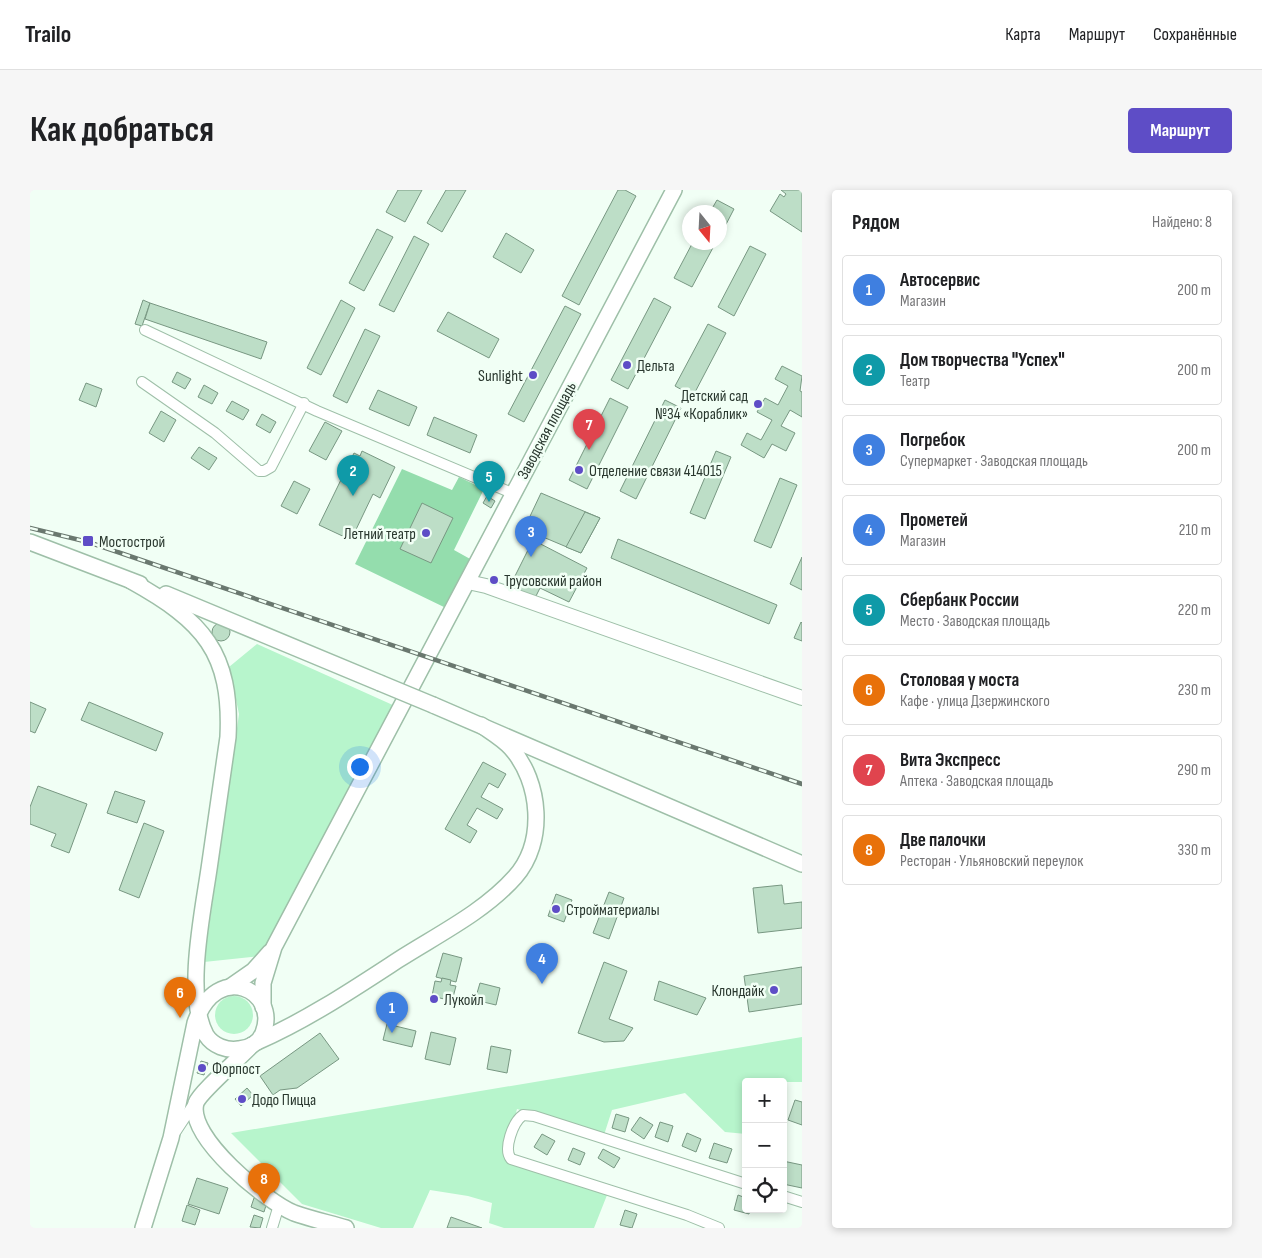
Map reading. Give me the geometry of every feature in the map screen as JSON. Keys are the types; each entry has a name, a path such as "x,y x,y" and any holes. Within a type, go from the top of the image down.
{"main road":[{"name":"Заводская площадь","path":"274,947 468,582 512,493 674,190"},
{"path":"30,542 203,608 481,725 802,864"},
{"path":"131,581 169,602 193,623 212,650 227,687 230,710 228,738 198,947 197,970 199,1012 204,1029 213,1043 230,1049 255,1043 306,1019 479,908 516,876 535,834 536,804 532,788 519,760 510,748 481,725"},
{"path":"143,1228 171,1138 186,1059 199,1012 211,995 230,987 258,967 274,947"},
{"path":"274,947 264,983 263,1007 265,1025 255,1043 200,1096 195,1110 202,1132 233,1167 279,1205 294,1213 346,1228"},
{"path":"230,987 241,987 253,993 263,1007"}],"street":[{"path":"145,330 409,451 512,493"},
{"path":"142,382 215,433 259,471 264,471 271,467 304,403"},
{"path":"468,582 495,589 802,698"},
{"path":"171,1138 200,1096"},
{"path":"719,1228 688,1215 511,1159 508,1150 515,1122 523,1115 534,1116 742,1183"},
{"path":"787,1197 802,1202"},
{"path":"272,1228 279,1205"}],"green space":[{"path":"402,469 452,490 459,477 484,489 454,550 472,560 446,608 355,564"},
{"path":"257,644 395,706 260,956 204,962 239,714 229,667"},
{"path":"234,996 247,1002 253,1015 247,1028 234,1034 221,1028 215,1015 221,1002"},
{"path":"802,1037 802,1082 787,1082 787,1078 742,1078 742,1134 725,1132 685,1093 612,1110 604,1135 517,1109 505,1153 511,1159 611,1185 594,1228 504,1228 489,1223 492,1203 468,1196 430,1190 413,1228 381,1228 302,1204 231,1133"}],"building":[{"path":"398,190 422,190 405,222 386,212"},
{"path":"446,190 466,190 442,232 427,223"},
{"path":"618,190 625,190 636,196 579,305 562,296"},
{"path":"781,190 802,190 802,232 770,211 780,194 784,197 786,194"},
{"path":"717,200 726,205 714,205"},
{"path":"727,205 734,209 727,222"},
{"path":"377,229 393,237 364,291 349,283"},
{"path":"506,233 534,250 521,273 493,257"},
{"path":"414,236 429,244 394,312 379,305"},
{"path":"750,246 766,254 734,316 718,307"},
{"path":"689,250 712,250 692,287 674,278"},
{"path":"654,298 671,307 628,389 611,380"},
{"path":"143,300 150,303 142,326 135,324"},
{"path":"341,300 355,308 321,375 307,368"},
{"path":"150,303 267,342 261,359 145,319"},
{"path":"565,306 581,314 524,422 508,414"},
{"path":"448,312 499,339 489,358 437,331"},
{"path":"708,324 726,333 693,396 675,386"},
{"path":"365,329 380,336 347,403 333,396"},
{"path":"782,366 802,376 800,391 802,392 802,417 790,410 781,426 795,433 786,451 772,444 764,458 741,445 747,433 761,440 772,420 757,412 765,398 778,405 788,386 775,379"},
{"path":"177,372 191,379 185,389 172,382"},
{"path":"86,383 102,389 96,407 79,400"},
{"path":"204,385 218,393 212,404 198,397"},
{"path":"378,390 417,407 409,426 369,409"},
{"path":"610,398 628,407 587,489 569,480"},
{"path":"665,400 681,408 636,499 620,491"},
{"path":"232,401 249,410 243,420 226,411"},
{"path":"161,411 176,420 164,442 149,433"},
{"path":"262,414 276,422 270,433 256,425"},
{"path":"434,417 477,435 470,453 427,435"},
{"path":"325,422 342,431 326,460 309,451"},
{"path":"199,447 217,458 209,470 191,458"},
{"path":"362,451 395,467 380,498 373,494 351,540 319,525 354,453 360,456"},
{"path":"716,451 731,457 705,519 690,513"},
{"path":"780,478 797,485 771,548 754,541"},
{"path":"294,481 310,489 297,514 281,506"},
{"path":"541,493 600,518 581,553 524,529"},
{"path":"487,496 495,501 491,508 483,503"},
{"name":"Летний театр","path":"422,503 453,518 431,563 400,549"},
{"path":"585,512 600,518 581,553 566,547"},
{"path":"618,539 777,605 769,624 611,558"},
{"path":"533,540 587,568 569,602 540,588 534,600 509,588"},
{"path":"802,557 802,590 790,584"},
{"path":"221,623 227,626 230,632 227,638 221,641 215,638 212,632 215,626"},
{"path":"802,623 802,641 794,638"},
{"path":"30,702 46,709 35,733 30,731"},
{"path":"89,702 163,733 156,751 81,720"},
{"path":"483,762 506,774 498,788 489,783 481,797 503,809 497,819 477,808 467,825 477,831 470,843 445,829"},
{"path":"38,786 87,804 69,853 51,846 56,834 30,824 30,807"},
{"path":"115,791 145,801 137,823 107,813"},
{"path":"144,823 164,831 139,898 119,890"},
{"path":"782,885 784,904 802,902 802,928 758,933 753,888"},
{"path":"609,892 624,898 609,939 593,933"},
{"path":"556,894 572,900 564,922 548,916"},
{"path":"443,953 462,958 456,982 436,977"},
{"path":"604,962 627,971 609,1019 633,1028 624,1041 604,1042 578,1033"},
{"name":"Клондайк","path":"802,967 802,1004 749,1012 744,976"},
{"path":"442,978 451,980 450,985 456,986 452,1001 432,996 435,981 441,982"},
{"path":"659,981 706,998 697,1015 654,1000"},
{"path":"480,983 500,988 496,1005 475,1000"},
{"path":"387,1024 416,1031 412,1047 383,1040"},
{"path":"431,1032 456,1038 450,1065 425,1059"},
{"path":"320,1033 339,1059 297,1088 280,1090 273,1095 260,1076"},
{"path":"491,1046 511,1050 507,1073 487,1069"},
{"name":"Форпост","path":"201,1061 208,1063 204,1075 197,1073"},
{"path":"247,1088 253,1095 241,1106 235,1099"},
{"path":"795,1100 802,1102 802,1125 788,1120"},
{"path":"616,1114 629,1118 625,1132 612,1128"},
{"path":"640,1117 653,1125 644,1139 631,1130"},
{"path":"660,1122 673,1126 668,1142 655,1137"},
{"path":"687,1133 701,1139 696,1152 682,1146"},
{"path":"542,1134 555,1141 547,1155 534,1147"},
{"path":"714,1143 732,1149 727,1163 709,1158"},
{"path":"573,1148 585,1153 580,1165 568,1160"},
{"path":"603,1149 620,1158 614,1168 598,1158"},
{"path":"787,1162 802,1165 802,1188 787,1185"},
{"path":"197,1178 228,1188 219,1214 188,1204"},
{"path":"738,1195 742,1196 742,1212 734,1210"},
{"path":"254,1198 267,1202 264,1212 251,1207"},
{"path":"187,1205 200,1210 195,1225 182,1221"},
{"path":"625,1210 637,1214 632,1228 620,1225"},
{"path":"254,1215 263,1218 260,1228 250,1227"},
{"path":"451,1217 482,1228 447,1228"}],"railway":[{"path":"30,528 88,542 802,784"}],"place":[{"name":"Дельта","path":"627,365"},
{"name":"Sunlight","path":"533,375"},
{"name":"Детский сад №34 «Кораблик»","path":"758,404"},
{"name":"Вита Экспресс","path":"589,450"},
{"name":"Отделение связи 414015","path":"579,470"},
{"name":"Дом творчества \"Успех\"","path":"353,496"},
{"name":"Сбербанк России","path":"489,502"},
{"name":"Летний театр","path":"426,533"},
{"name":"Мостострой","path":"88,541"},
{"name":"Погребок","path":"531,557"},
{"name":"Трусовский район","path":"494,580"},
{"name":"Стройматериалы","path":"556,909"},
{"name":"Прометей","path":"542,984"},
{"name":"Клондайк","path":"774,990"},
{"name":"Лукойл","path":"434,999"},
{"name":"Столовая у моста","path":"180,1018"},
{"name":"Автосервис","path":"392,1033"},
{"name":"Форпост","path":"202,1068"},
{"name":"Додо Пицца","path":"242,1099"},
{"name":"Две палочки","path":"264,1204"}]}
